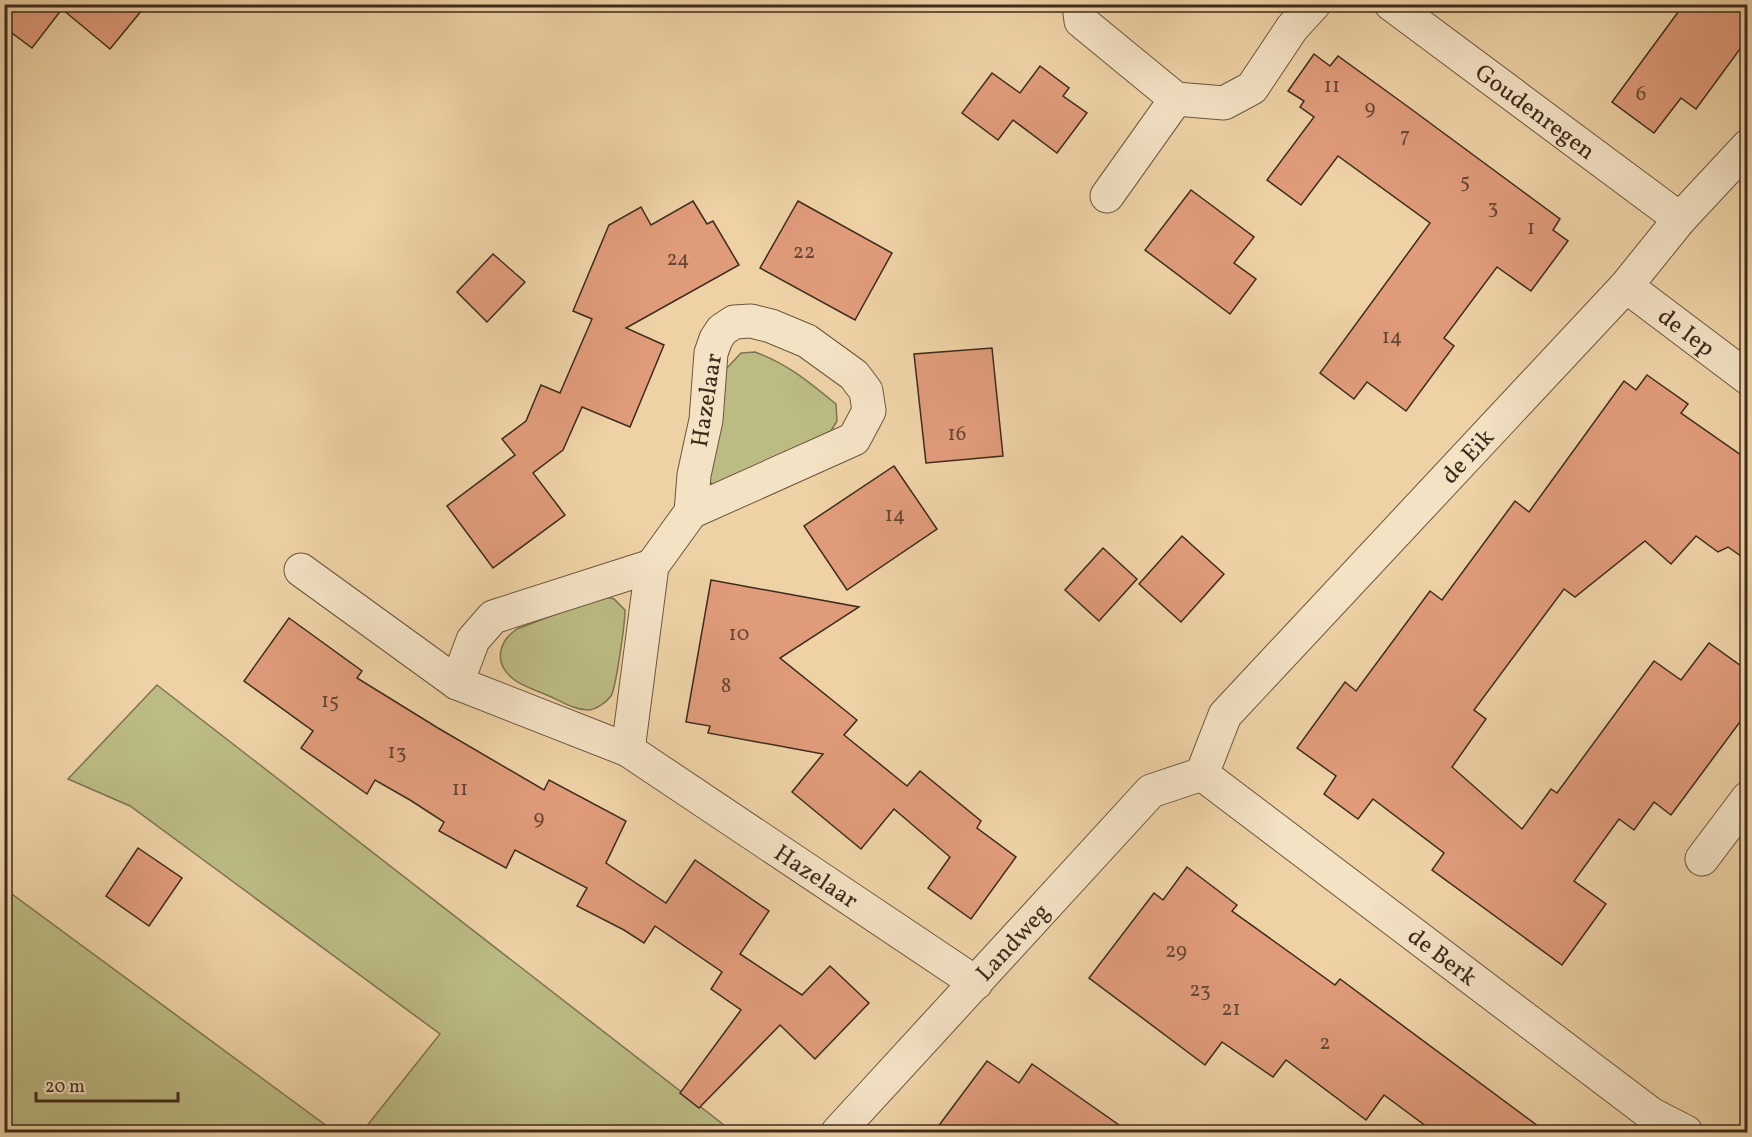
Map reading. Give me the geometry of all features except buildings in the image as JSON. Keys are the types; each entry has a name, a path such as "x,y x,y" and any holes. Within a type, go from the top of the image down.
{"street":[{"path":"1079,4 1081,21 1176,99 1224,103 1252,88 1292,28 1314,4"},
{"name":"Goudenregen","path":"1391,4 1680,219"},
{"path":"1107,196 1176,99"},
{"name":"de Eik","path":"1202,774 1226,715 1626,286 1680,219 1748,146"},
{"name":"de Iep","path":"1626,286 1748,378"},
{"name":"Hazelaar","path":"742,321 771,326 807,341 854,375 866,391 869,411 865,423 854,439 691,512 694,475 706,420 711,353 722,330 734,322 742,321"},
{"path":"628,750 652,566 691,512"},
{"path":"457,683 473,640 494,617 652,566"},
{"name":"Hazelaar","path":"301,570 457,683 628,750 976,983"},
{"name":"Landweg","path":"838,1132 1151,791 1202,774"},
{"name":"de Berk","path":"1202,774 1651,1114 1686,1132"},
{"path":"1702,859 1748,798"}],"shaded area":[{"path":"755,352 788,368 836,404 837,421 831,431 722,485 714,486 708,480 725,370 741,353"},
{"path":"603,596 614,599 625,610 613,691 603,704 588,710 573,707 520,683 506,672 500,659 502,646 517,629"},
{"path":"157,685 733,1132 362,1132 440,1034 130,806 68,779"},
{"path":"5,889 335,1132 5,1132"}]}
